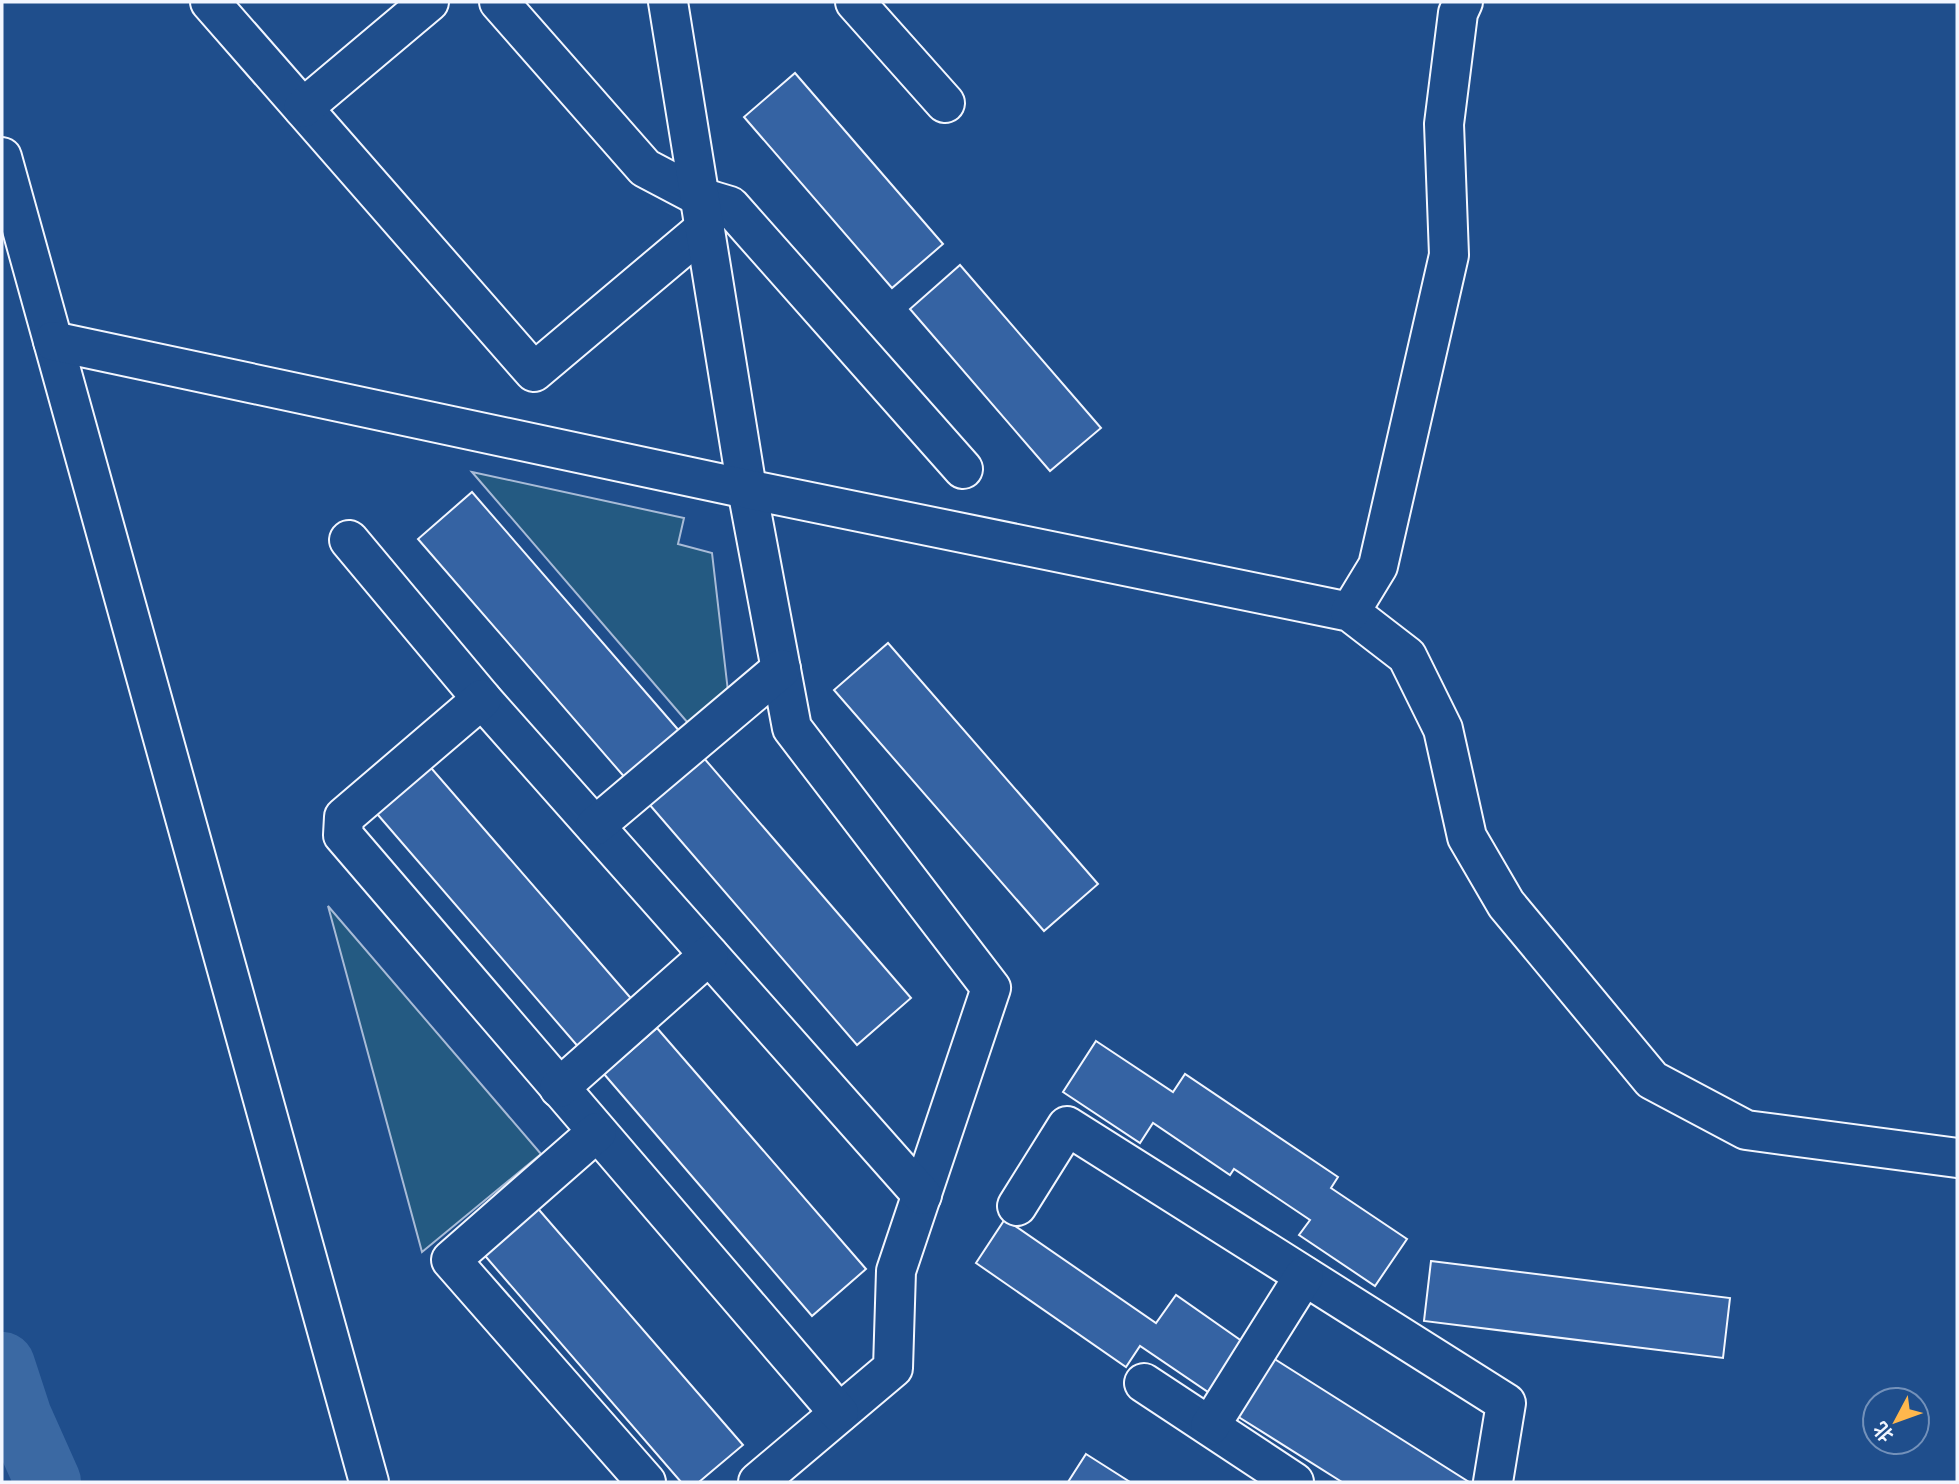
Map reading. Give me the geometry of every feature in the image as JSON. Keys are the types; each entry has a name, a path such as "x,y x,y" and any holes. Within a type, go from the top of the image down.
{"street":[{"path":"210,2 534,372 702,213 730,206 963,470"},
{"path":"303,108 429,2"},
{"path":"499,2 645,168 702,213"},
{"path":"668,2 747,489 792,729 991,988 896,1271 893,1368 758,1482"},
{"path":"855,2 945,103"},
{"path":"1350,612 1378,566 1449,255 1444,124 1458,13 1464,2"},
{"path":"2,157 369,1482"},
{"path":"53,341 747,489 1350,612 1407,656 1443,729 1467,837 1506,904 1652,1080 1746,1130 1957,1158"},
{"path":"349,540 482,699 922,1195"},
{"path":"595,827 781,669"},
{"path":"482,699 344,817 343,835 839,1413"},
{"path":"559,1087 709,955"},
{"path":"1017,1206 1067,1126 1506,1403 1493,1482"},
{"path":"597,1132 451,1259 646,1482"},
{"path":"1210,1426 1304,1276"},
{"path":"1144,1383 1294,1482"}],"shaded area":[{"path":"472,472 684,518 678,544 712,553 729,700 694,730"},
{"path":"328,906 541,1154 422,1252"}],"building":[{"path":"795,73 943,244 892,288 744,117"},
{"path":"960,265 1101,428 1050,471 910,309"},
{"path":"472,492 681,733 627,780 418,539"},
{"path":"888,643 1098,884 1044,931 834,690"},
{"path":"703,757 911,998 857,1045 649,804"},
{"path":"426,762 635,1003 581,1050 372,808"},
{"path":"657,1028 866,1269 812,1316 604,1074"},
{"path":"1096,1041 1173,1092 1185,1074 1338,1177 1331,1188 1407,1239 1375,1286 1299,1235 1310,1220 1234,1169 1230,1175 1153,1123 1140,1143 1063,1092"},
{"path":"534,1204 743,1445 699,1482 681,1482 480,1250"},
{"path":"1005,1219 1156,1323 1176,1295 1246,1344 1211,1394 1140,1346 1126,1367 976,1263"},
{"path":"1431,1261 1730,1298 1723,1358 1424,1321"},
{"path":"1265,1353 1469,1482 1342,1482 1229,1411"},
{"path":"1086,1454 1130,1482 1068,1482"}],"waterway":[{"path":"2,1365 19,1417 48,1482"}]}
